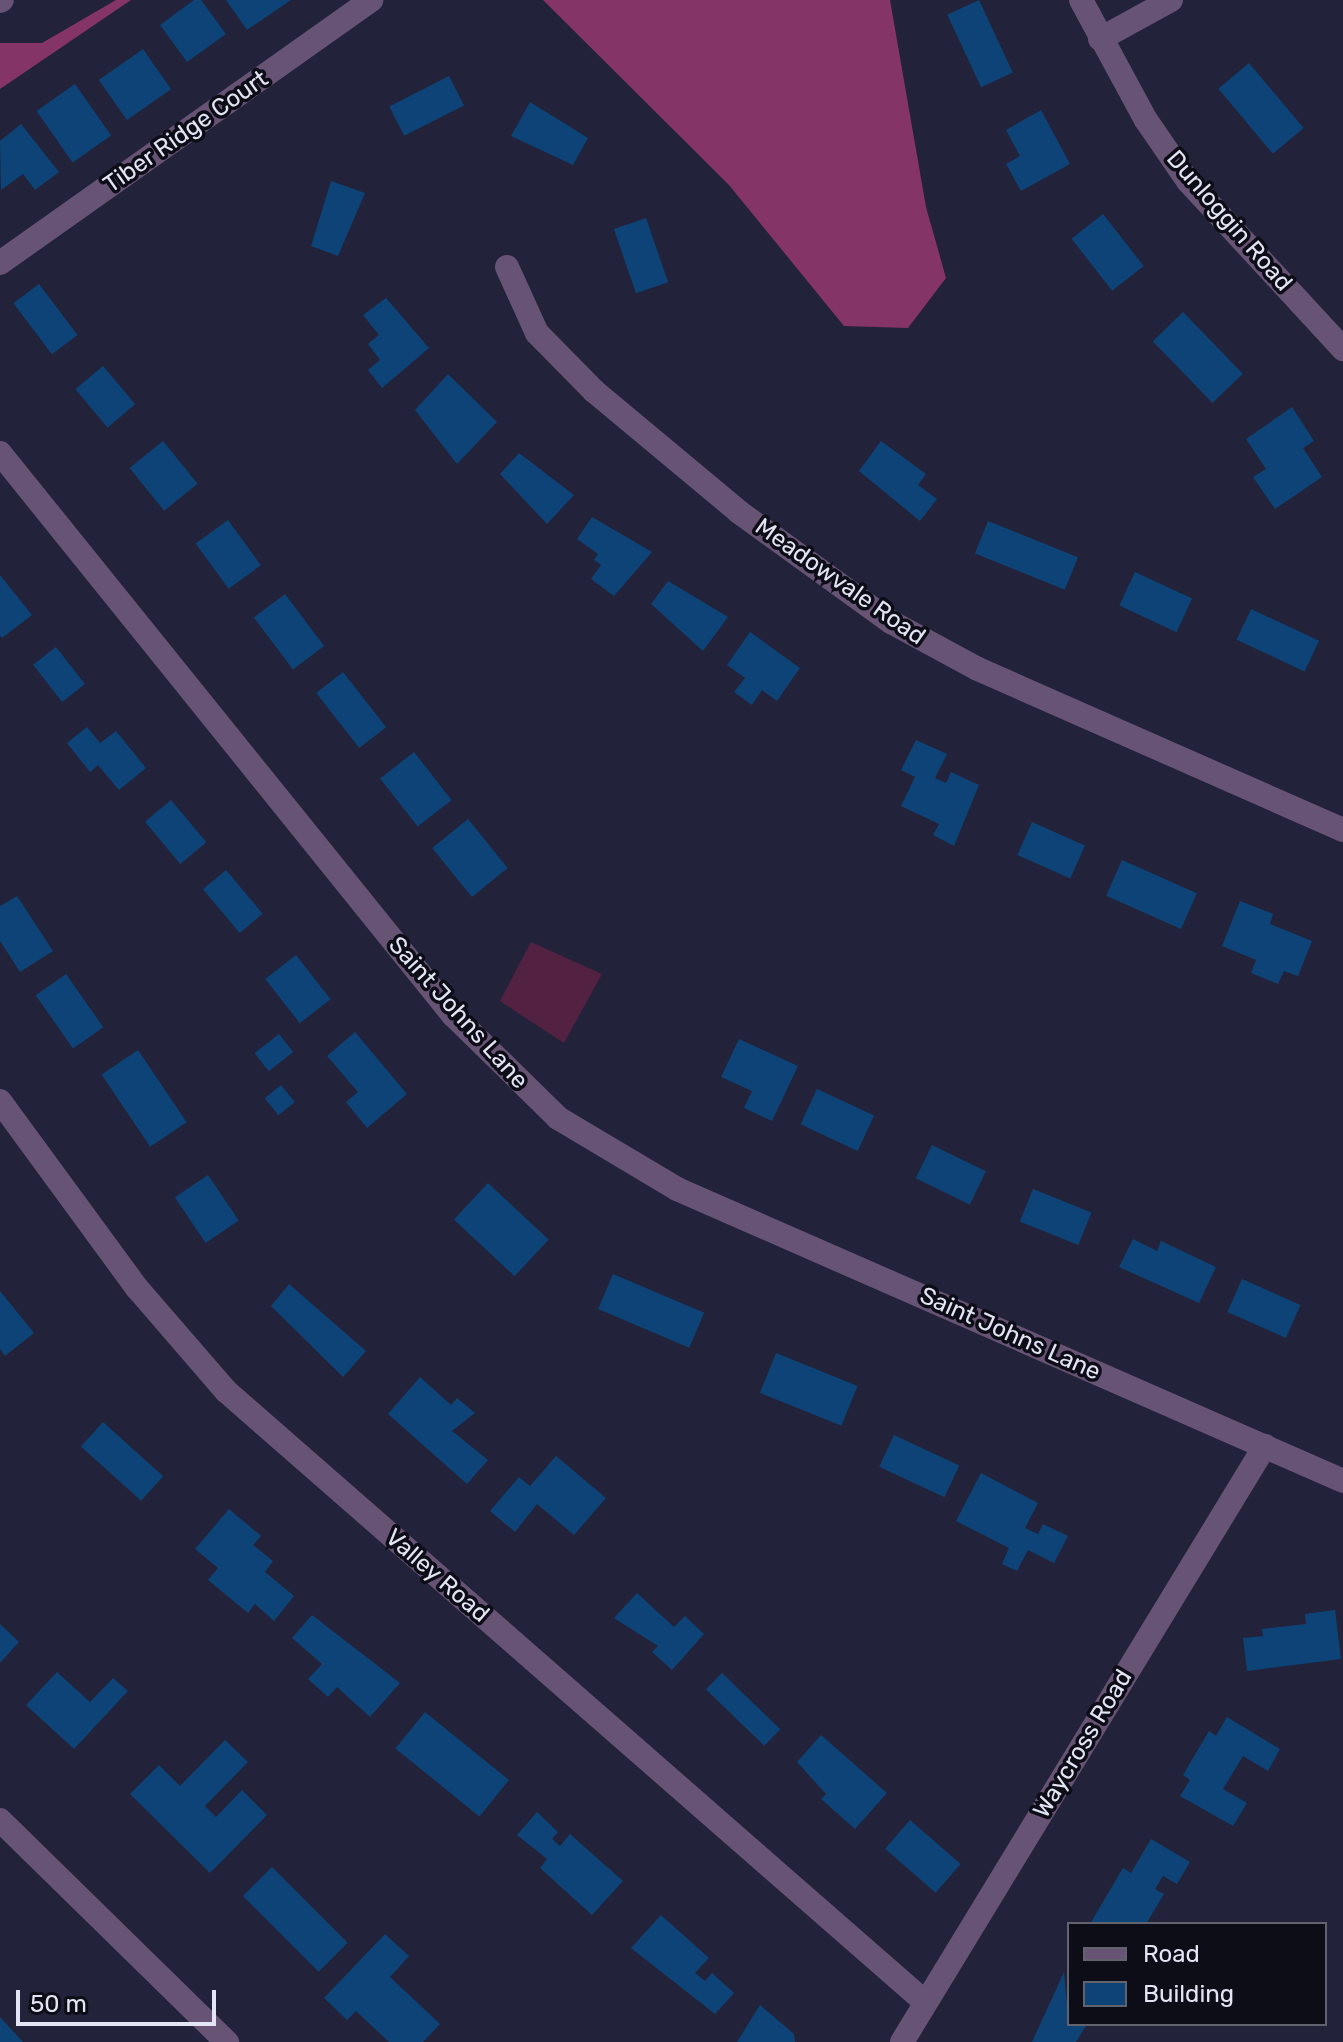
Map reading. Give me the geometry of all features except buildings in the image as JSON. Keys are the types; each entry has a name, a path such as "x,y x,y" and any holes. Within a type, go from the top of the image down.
{"street":[{"name":"Tiber Ridge Court","path":"0,263 371,0"},
{"name":"Dunloggin Road","path":"1081,0 1100,39 1188,181 1343,349"},
{"path":"1100,39 1171,0"},
{"name":"Meadowvale Road","path":"507,267 522,311 572,371 739,512 891,622 978,669 1343,830"},
{"name":"Saint Johns Lane","path":"0,453 453,1015 558,1118 677,1189 1343,1481"},
{"name":"Valley Road","path":"0,1101 128,1277 226,1391 925,2002"},
{"name":"Waycross Road","path":"902,2042 1265,1446"},
{"path":"0,1820 227,2042"}],"shaded area":[{"path":"116,0 131,0 0,89 0,43 42,43"},
{"path":"543,0 890,0 926,207 946,278 908,328 844,326 729,185"},
{"path":"531,942 602,974 564,1043 500,1001"}]}
